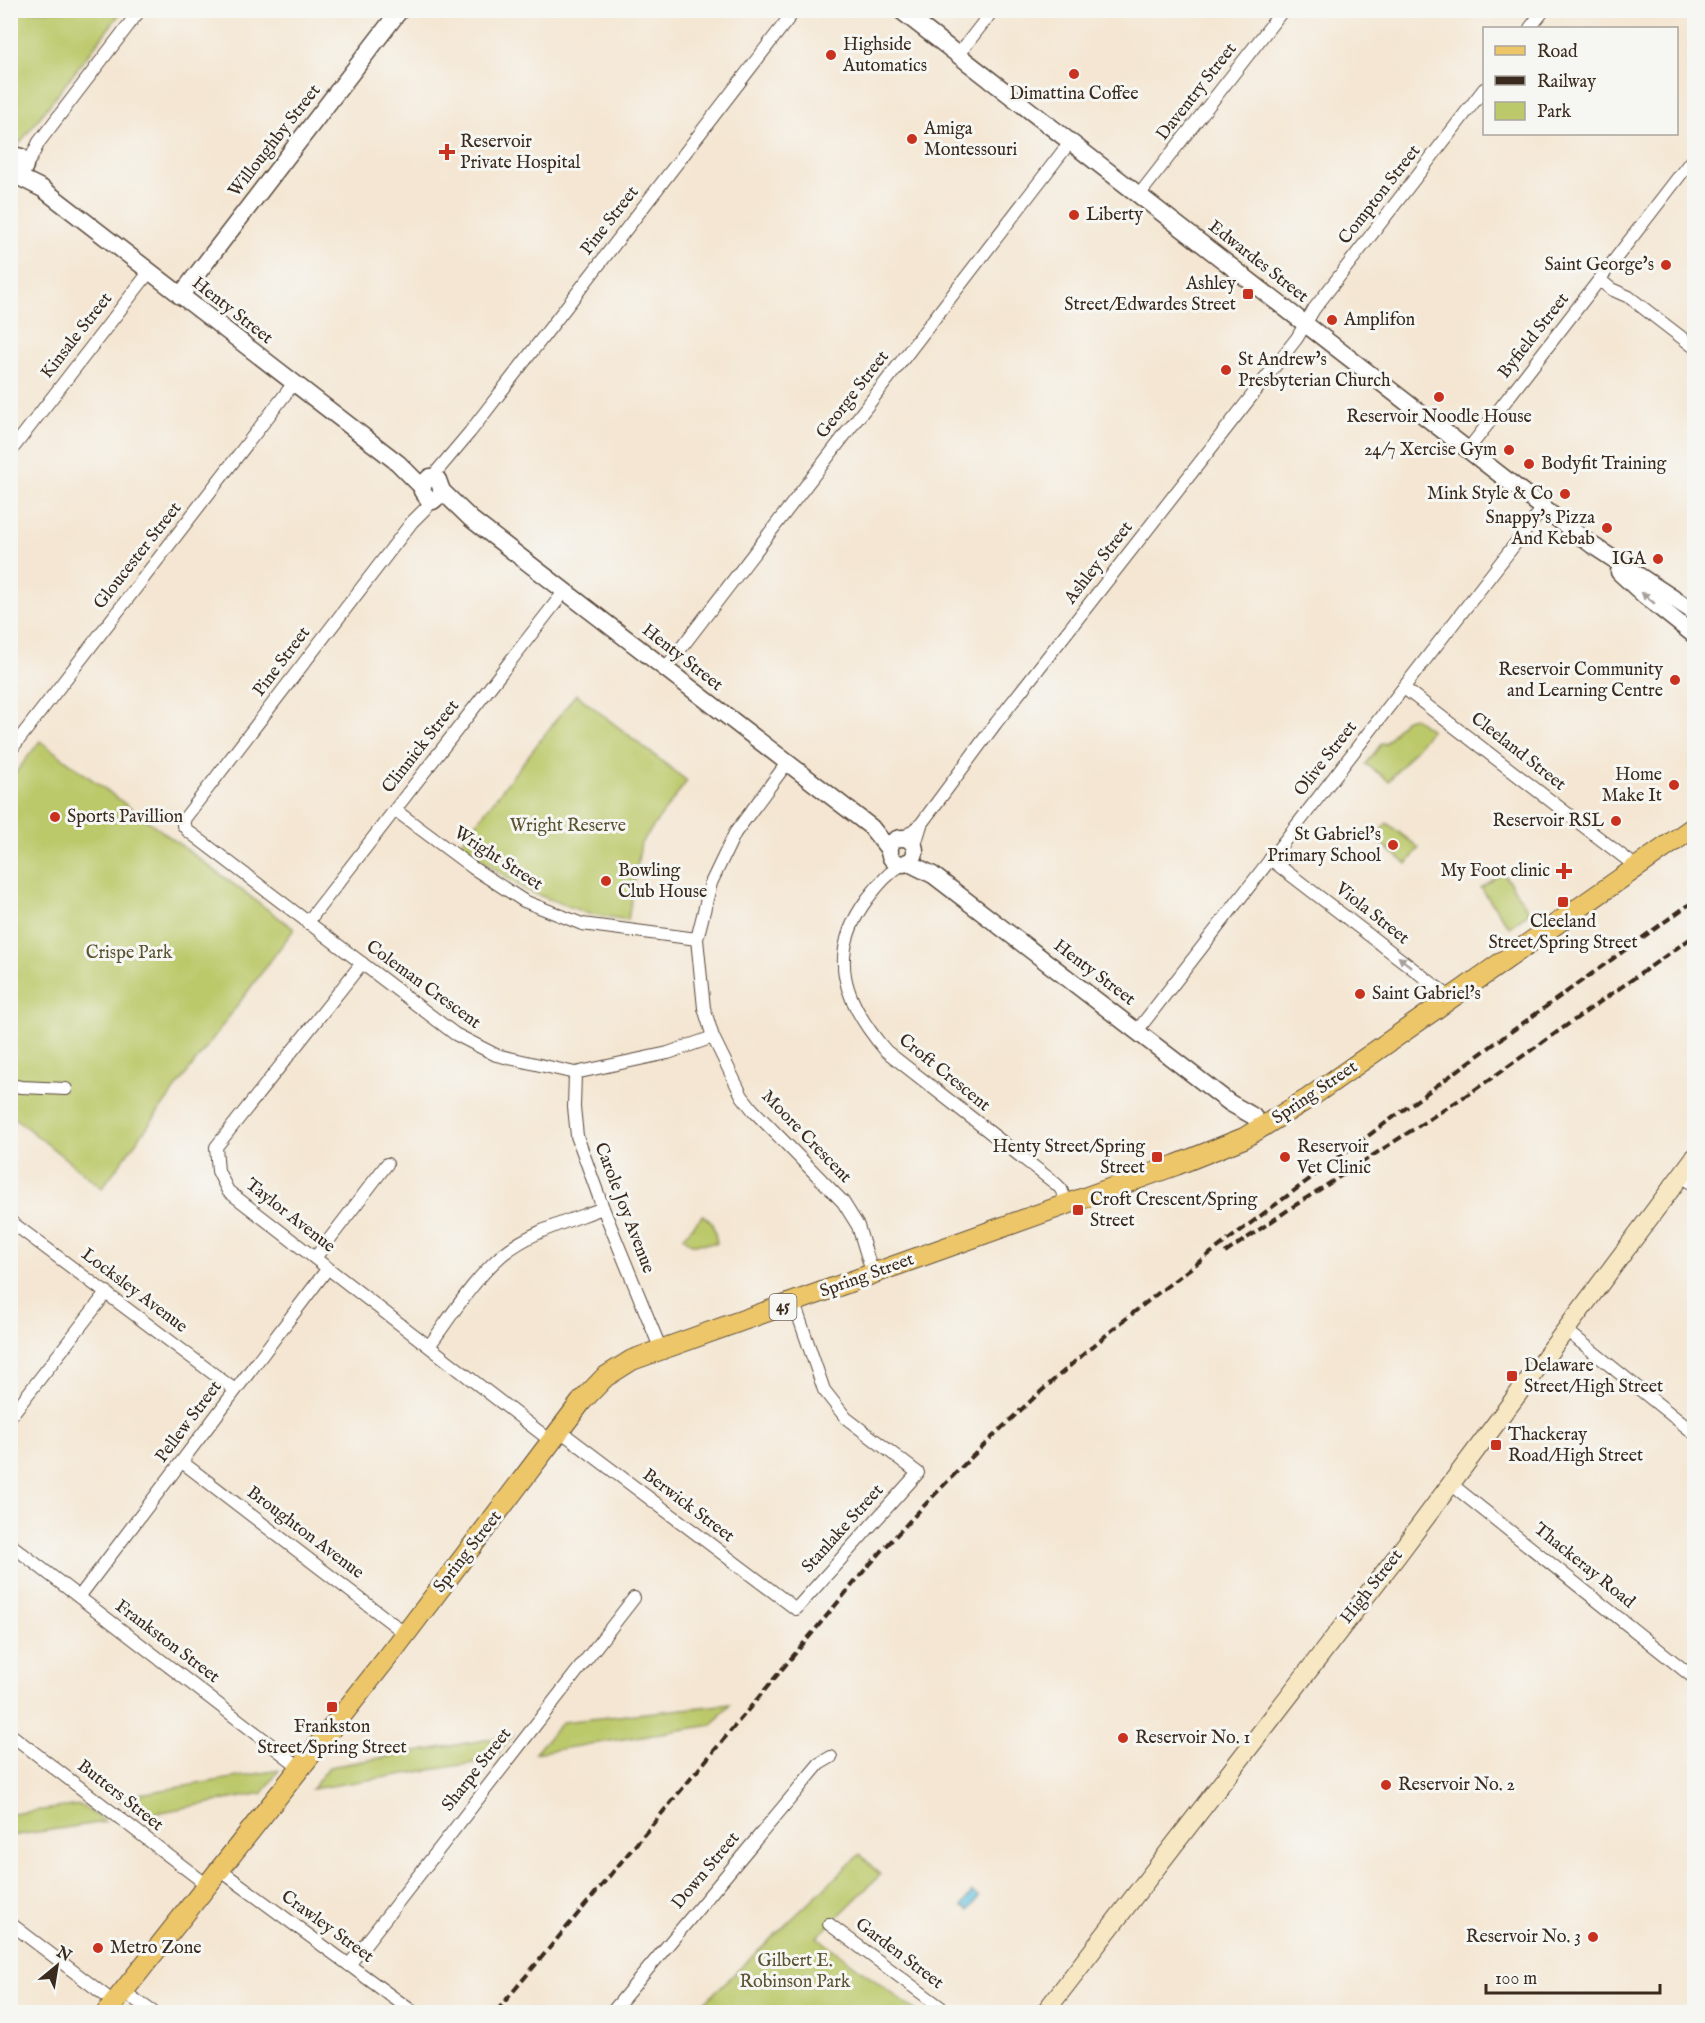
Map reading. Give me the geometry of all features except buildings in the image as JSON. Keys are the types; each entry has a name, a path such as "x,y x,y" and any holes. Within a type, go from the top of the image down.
{"main road":[{"name":"Spring Street","path":"116,2003 406,1634 581,1402 605,1377 632,1360 1213,1151 1256,1132 1309,1098 1695,827"},
{"name":"Spring Street","path":"1662,851 1695,838"},
{"name":"High Street","path":"1045,2013 1451,1484 1566,1330 1690,1173"}],"street":[{"path":"18,166 140,10"},
{"name":"Willoughby Street","path":"180,296 400,10"},
{"name":"Pine Street","path":"183,825 185,818 412,522 454,454 795,10"},
{"name":"Edwardes Street","path":"900,10 1467,451 1592,545 1695,612"},
{"path":"958,55 993,10"},
{"name":"Daventry Street","path":"1139,195 1283,10"},
{"path":"1531,27 1544,10"},
{"name":"Compton Street","path":"1306,324 1314,309 1483,92"},
{"name":"George Street","path":"665,669 1070,142"},
{"name":"Byfield Street","path":"1467,451 1695,157"},
{"name":"Henty Street","path":"18,166 43,189 180,296 1230,1103 1244,1122 1256,1132"},
{"name":"Kinsale Street","path":"10,452 150,272"},
{"path":"1603,276 1617,281 1629,297 1695,347"},
{"name":"Ashley Street","path":"903,851 996,723 1306,324"},
{"name":"Gloucester Street","path":"10,751 294,383"},
{"name":"Olive Street","path":"1137,1031 1543,508"},
{"name":"Edwardes Street","path":"1592,545 1645,596 1695,634"},
{"name":"Clinnick Street","path":"307,923 564,592"},
{"name":"Cleeland Street","path":"1404,688 1638,868"},
{"name":"Moore Crescent","path":"787,763 735,833 711,883 697,939 704,1008 713,1037 742,1096 843,1202 858,1226 873,1275"},
{"name":"Wright Street","path":"395,810 473,868 524,901 582,924 697,939"},
{"name":"Coleman Crescent","path":"183,825 307,923 455,1034 496,1055 575,1073 621,1065 668,1053 713,1037"},
{"name":"Croft Crescent","path":"903,851 858,912 845,943 844,974 857,1010 886,1051 1056,1184 1061,1189 1067,1204"},
{"name":"Viola Street","path":"1270,859 1451,998"},
{"name":"Taylor Avenue","path":"362,963 216,1147 218,1171 228,1191 429,1346 555,1436"},
{"name":"Carole Joy Avenue","path":"575,1073 574,1107 577,1136 603,1208 661,1350"},
{"path":"10,1085 21,1088 66,1089"},
{"path":"315,1258 387,1164"},
{"path":"429,1346 477,1281 503,1255 541,1231 603,1208"},
{"name":"Locksley Avenue","path":"10,1221 235,1390"},
{"name":"Pellew Street","path":"79,1597 328,1268"},
{"path":"10,1417 106,1292"},
{"name":"Stanlake Street","path":"794,1303 824,1390 846,1418 918,1473 796,1609"},
{"path":"1566,1330 1695,1433"},
{"name":"Berwick Street","path":"555,1436 796,1609"},
{"name":"Broughton Avenue","path":"182,1462 406,1634"},
{"name":"Thackeray Road","path":"1451,1484 1695,1678"},
{"name":"Frankston Street","path":"10,1544 301,1768"},
{"name":"Sharpe Street","path":"349,1965 634,1598"},
{"name":"Butters Street","path":"10,1734 214,1878"},
{"name":"Down Street","path":"612,2013 819,1764 831,1757"},
{"name":"Crawley Street","path":"214,1878 349,1965 413,2013"},
{"path":"10,1923 116,2003 153,2013"},
{"name":"Garden Street","path":"829,1924 947,2013"}],"green space":[{"path":"10,11 122,11 16,148 10,144"},
{"name":"Wright Reserve","path":"576,694 687,781 641,843 628,920 589,914 525,890 460,844"},
{"path":"1413,717 1431,730 1389,781 1366,764 1404,720"},
{"name":"Crispe Park","path":"40,741 294,929 102,1188 11,1115 10,780"},
{"path":"1387,823 1419,848 1407,864 1375,839"},
{"path":"1503,873 1530,912 1509,927 1481,888"},
{"path":"703,1215 713,1224 717,1243 692,1244 683,1237"},
{"path":"730,1704 712,1725 535,1753 562,1722"},
{"path":"513,1735 492,1760 312,1789 329,1767"},
{"path":"279,1770 263,1793 140,1816 116,1798"},
{"path":"80,1805 105,1822 11,1836 11,1814"},
{"name":"Gilbert E. Robinson Park","path":"860,1854 880,1875 817,1937 917,2012 694,2012"}],"water":[{"path":"972,1892 979,1897 969,1911 962,1906"}],"railway":[{"path":"496,2012 864,1571 948,1481 1036,1396 1123,1321 1201,1260 1451,1075 1694,901"},
{"path":"1225,1253 1473,1091 1694,936"}],"place":[{"name":"Highside Automatics","path":"831,55"},
{"name":"Dimattina Coffee","path":"1074,74"},
{"name":"Amiga Montessouri","path":"912,139"},
{"name":"Reservoir Private Hospital","path":"447,152"},
{"name":"Liberty","path":"1074,215"},
{"name":"Saint George's","path":"1666,265"},
{"name":"Ashley Street/Edwardes Street","path":"1248,294"},
{"name":"Amplifon","path":"1332,320"},
{"name":"St Andrew's Presbyterian Church","path":"1226,370"},
{"name":"Reservoir Noodle House","path":"1439,397"},
{"name":"24/7 Xercise Gym","path":"1509,450"},
{"name":"Bodyfit Training","path":"1529,464"},
{"name":"Mink Style & Co","path":"1565,494"},
{"name":"Snappy's Pizza And Kebab","path":"1607,528"},
{"name":"IGA","path":"1658,559"},
{"name":"Reservoir Community and Learning Centre","path":"1675,680"},
{"name":"Home Make It","path":"1674,785"},
{"name":"Sports Pavillion","path":"55,817"},
{"name":"Reservoir RSL","path":"1616,821"},
{"name":"St Gabriel's Primary School","path":"1393,845"},
{"name":"My Foot clinic","path":"1564,871"},
{"name":"Bowling Club House","path":"606,881"},
{"name":"Cleeland Street/Spring Street","path":"1563,902"},
{"name":"Saint Gabriel's","path":"1360,994"},
{"name":"Henty Street/Spring Street","path":"1157,1157"},
{"name":"Reservoir Vet Clinic","path":"1285,1157"},
{"name":"Croft Crescent/Spring Street","path":"1078,1210"},
{"name":"Delaware Street/High Street","path":"1512,1376"},
{"name":"Thackeray Road/High Street","path":"1496,1445"},
{"name":"Frankston Street/Spring Street","path":"332,1707"},
{"name":"Reservoir No. 1","path":"1123,1738"},
{"name":"Reservoir No. 2","path":"1386,1785"},
{"name":"Reservoir No. 3","path":"1593,1937"},
{"name":"Metro Zone","path":"98,1948"}]}
